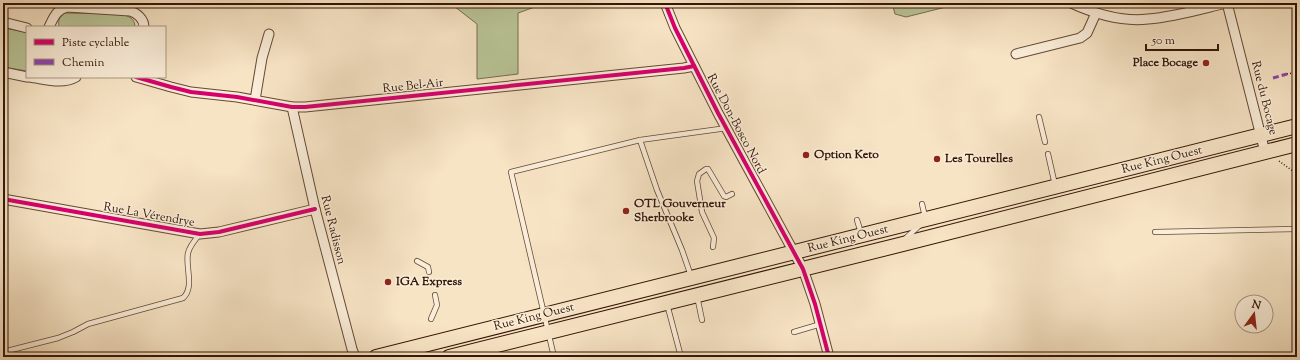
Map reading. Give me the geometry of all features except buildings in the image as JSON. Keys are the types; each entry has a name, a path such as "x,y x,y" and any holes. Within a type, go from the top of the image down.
{"main road":[{"name":"Rue King Ouest","path":"449,357 899,245 1067,191 1297,126"},
{"name":"Rue King Ouest","path":"376,357 926,219 1266,152 1297,144"}],"street":[{"name":"Rue Don-Bosco Nord","path":"665,3 675,28 694,66 803,269 821,324 829,357"},
{"path":"1071,3 1096,13 1129,19 1162,17 1226,3"},
{"name":"Rue du Bocage","path":"1226,3 1266,152"},
{"path":"50,26 57,12 62,8 68,7 130,11 136,13 144,26"},
{"path":"1016,54 1080,38 1088,33 1096,13"},
{"path":"3,22 26,28"},
{"path":"254,100 269,34"},
{"name":"Rue Bel-Air","path":"139,78 171,88 191,92 254,100 292,107 305,107 694,66"},
{"path":"3,72 26,77"},
{"path":"35,78 64,82 74,78"},
{"name":"Rue Radisson","path":"292,107 315,209 355,357"},
{"name":"Rue La Vérendrye","path":"3,199 200,234 219,232 315,209"}],"lane":[{"path":"1039,117 1045,142"},
{"path":"554,357 511,172 640,140 727,128"},
{"path":"640,140 656,190 682,250 692,278"},
{"path":"1048,154 1067,191"},
{"path":"713,247 714,238 702,212 697,181 699,174 708,169 724,196 726,197 732,194"},
{"path":"899,245 926,219 922,204"},
{"path":"857,220 861,235"},
{"path":"1155,232 1297,229"},
{"path":"3,352 58,338 88,324 183,298 186,295 189,285 188,252 190,246 200,234"},
{"path":"417,261 428,268 429,272"},
{"path":"431,319 437,305 435,295"},
{"path":"696,295 702,320"},
{"path":"666,302 681,357"},
{"path":"794,332 821,324"}],"path":[{"path":"1287,74 1292,73"},
{"path":"1266,152 1297,174"}],"green space":[{"path":"450,3 546,3 518,13 518,74 477,79 477,24"},
{"path":"892,3 951,3 950,6 906,17 895,14"},
{"path":"65,13 121,14 132,19 135,26 59,26 59,19"},
{"path":"3,28 26,32 26,71 3,67"}],"marked path":[{"path":"1292,73 1297,72"},
{"path":"1273,78 1287,74"}],"cycle path":[{"path":"665,3 675,28 718,113 803,269 815,304 829,357"},
{"path":"140,78 191,92 237,97 292,107 305,107 694,66"},
{"path":"3,199 200,234 219,232 315,209"}],"place":[{"name":"Place Bocage","path":"1206,63"},
{"name":"Option Keto","path":"806,155"},
{"name":"Les Tourelles","path":"937,159"},
{"name":"OTL Gouverneur Sherbrooke","path":"626,211"},
{"name":"IGA Express","path":"388,282"}]}
